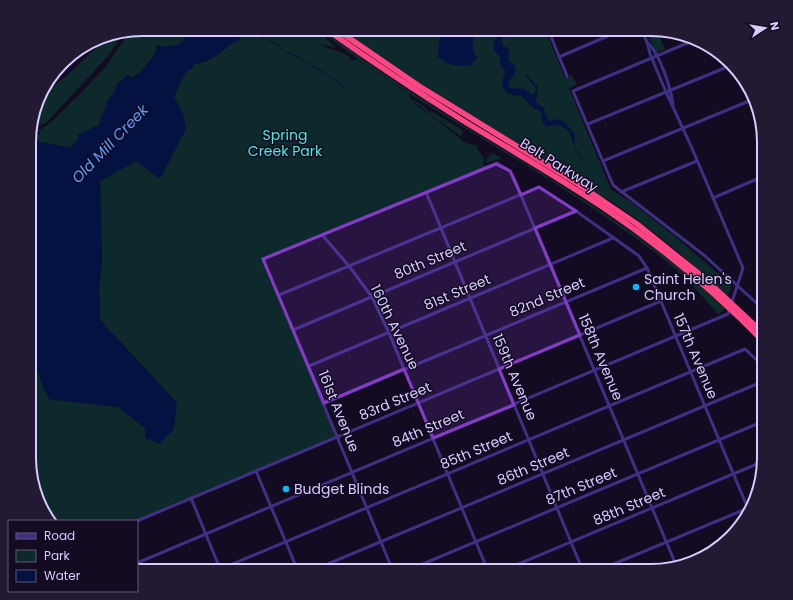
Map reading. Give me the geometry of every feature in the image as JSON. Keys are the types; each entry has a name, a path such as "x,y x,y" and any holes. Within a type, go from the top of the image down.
{"highway":[{"name":"Belt Parkway","path":"336,36 425,97 604,208 676,261 757,328"},
{"name":"Belt Parkway","path":"346,36 426,90 564,175 619,211 680,257 726,302"},
{"name":"Belt Parkway","path":"742,316 757,334"}],"street":[{"path":"551,36 567,76"},
{"path":"559,57 608,36"},
{"path":"644,36 656,56 671,90 673,107"},
{"path":"647,42 647,47 666,92 743,268 737,286"},
{"path":"688,43 574,91 613,185 620,192 705,256 757,304"},
{"path":"588,124 726,67"},
{"path":"603,161 749,101"},
{"path":"620,192 697,161"},
{"name":"158th Avenue","path":"426,192 498,163 510,171 536,228 675,561"},
{"path":"713,198 757,179"},
{"name":"157th Avenue","path":"521,195 539,187 576,211 639,256 661,301 746,504"},
{"path":"323,236 426,192"},
{"name":"159th Avenue","path":"426,192 581,564"},
{"path":"279,295 521,195"},
{"name":"80th Street","path":"293,330 576,211"},
{"name":"161st Avenue","path":"323,236 263,259 390,564"},
{"name":"160th Avenue","path":"323,236 349,266 372,297 389,333 485,564"},
{"name":"81st Street","path":"308,366 614,238"},
{"name":"82nd Street","path":"324,403 646,268"},
{"name":"84th Street","path":"138,563 728,314 737,286"},
{"name":"83rd Street","path":"138,521 661,301"},
{"name":"85th Street","path":"235,564 745,349 757,360"},
{"name":"86th Street","path":"328,564 757,384"},
{"name":"87th Street","path":"423,564 757,424"},
{"name":"88th Street","path":"519,564 757,464"},
{"path":"256,471 295,564"},
{"path":"191,498 218,564"},
{"path":"614,564 741,513"}],"highlighted area":[{"path":"496,164 510,171 521,195 539,187 576,211 535,228 580,335 499,369 514,405 433,438 404,369 324,403 263,259"}],"green space":[{"path":"186,36 182,43 173,46 163,47 158,45 156,47 157,51 140,73 132,78 128,75 117,84 114,93 108,100 98,127 78,135 78,139 71,148 36,141 37,134 40,134 40,132 37,132 37,130 40,130 50,123 106,66 126,38"},
{"name":"Spring Creek Park","path":"241,36 323,36 336,47 319,44 350,57 351,60 358,60 409,94 411,100 416,105 464,142 476,145 484,158 483,162 485,168 263,259 337,437 138,521 56,520 44,499 38,479 36,465 36,372 39,373 49,399 118,407 145,428 177,403 100,320 99,286 102,262 100,181 136,161 159,178 183,114 174,97 185,73 195,64 207,61 219,54"},
{"path":"327,36 331,36 426,102 565,187 598,209 664,256 725,308 718,314 676,269 637,239 584,202 430,107 354,56"},
{"path":"351,36 548,36 564,76 566,77 572,75 577,85 569,88 610,189 631,202 672,234 732,285 728,296 668,244 621,208 604,197 602,200 452,107"},
{"path":"648,36 659,36 665,49 656,53"},
{"path":"120,39 109,55 46,123 38,126 47,95 52,87 64,78 100,45"},
{"path":"81,56 61,74 72,62"},
{"path":"412,99 424,106 429,112 431,111 461,129 463,132 461,135 463,138 412,101"},
{"path":"492,153 501,159 486,163 487,158"}],"water":[{"name":"Old Mill Creek","path":"186,36 241,36 238,41 232,43 219,54 207,61 195,64 185,73 174,97 183,114 186,129 160,179 136,161 100,181 102,262 99,286 100,320 177,403 174,429 160,444 145,438 145,428 118,407 49,399 39,373 36,372 36,142 71,148 78,139 78,135 95,126 98,127 108,100 114,93 117,84 128,75 132,78 140,73 157,51 156,47 158,45 163,47 182,43"},
{"path":"440,36 474,36 473,46 477,58 471,65 453,65 438,57"},
{"path":"496,36 503,36 502,44 504,47 507,47 509,51 509,61 516,69 508,84 510,88 525,89 530,94 534,95 536,88 525,75 526,74 538,87 536,101 544,108 547,118 550,121 556,119 563,121 573,132 575,137 575,147 569,132 566,129 558,124 547,127 543,123 541,112 532,107 522,96 511,95 504,90 503,80 506,71 501,67 500,56 493,49"}],"waterway":[{"path":"261,36 278,45 286,53 292,54 324,72 346,88"},
{"path":"575,147 581,159"}],"place":[{"name":"Saint Helen's Church","path":"636,287"},
{"name":"Budget Blinds","path":"286,489"}]}
